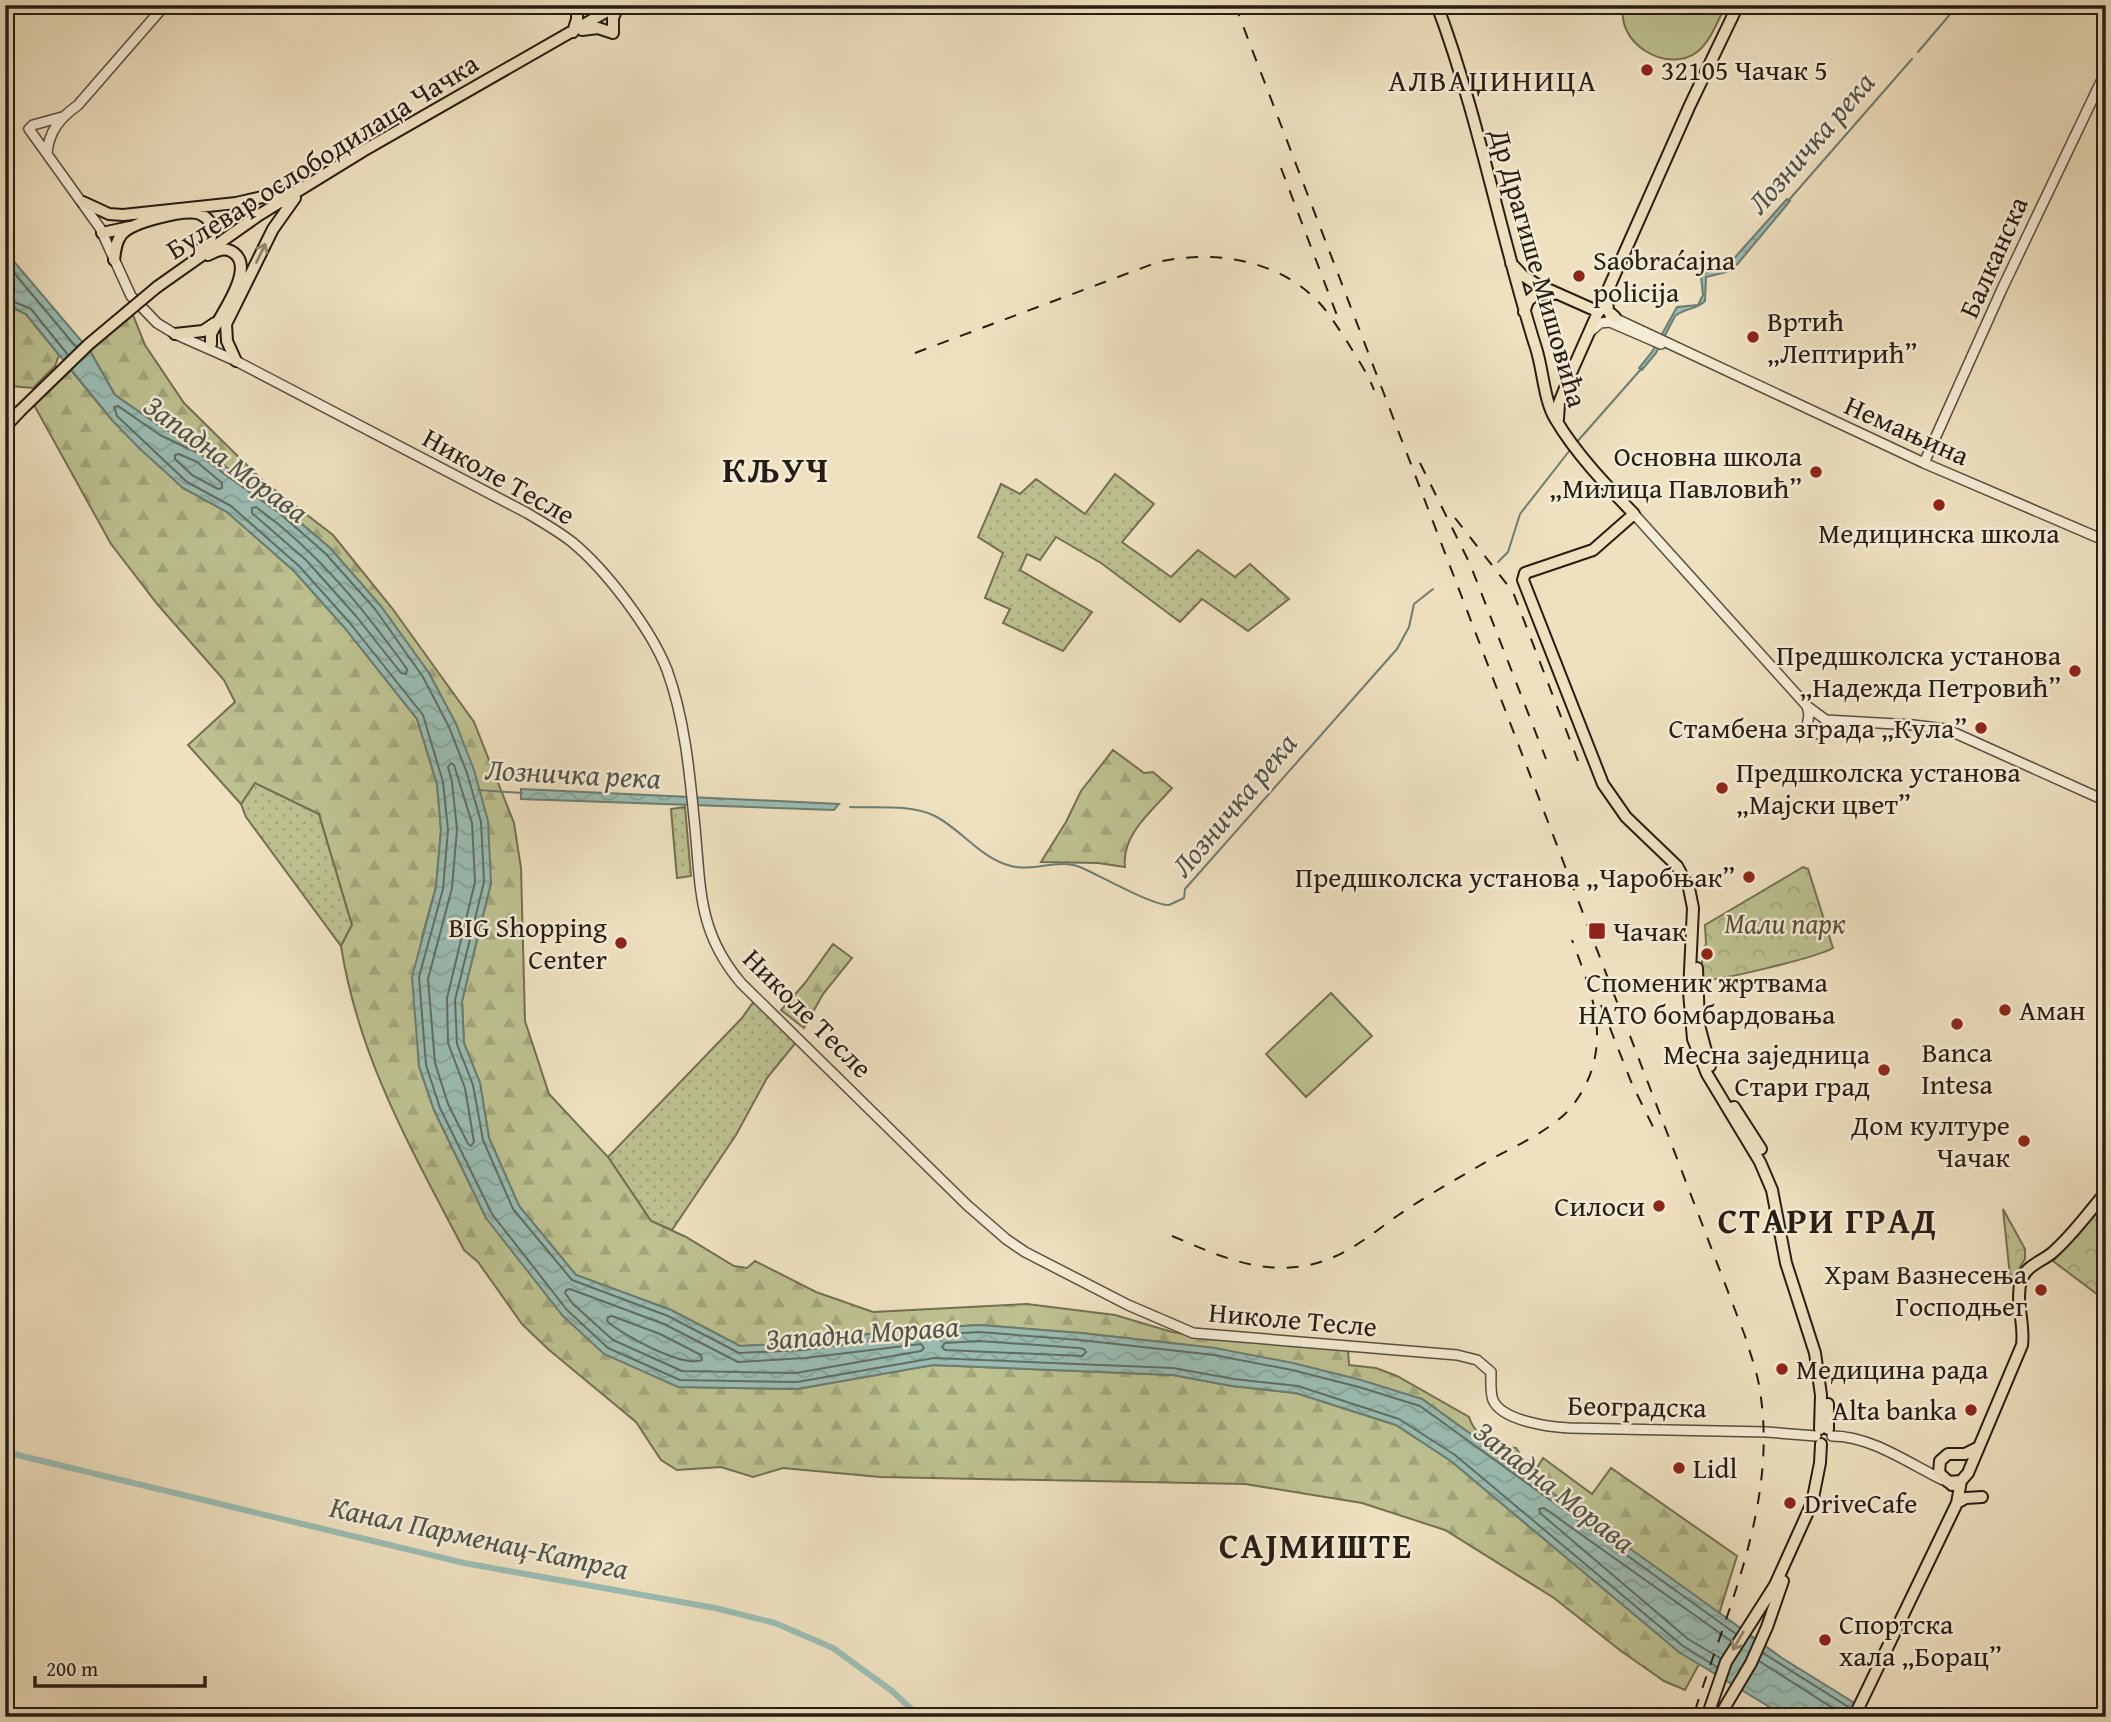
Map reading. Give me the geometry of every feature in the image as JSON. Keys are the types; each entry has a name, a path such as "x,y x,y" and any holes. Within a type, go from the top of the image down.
{"main road":[{"path":"577,5 573,32 598,27 613,33 613,18 618,5"},
{"name":"Булевар ослободилаца Чачка","path":"5,427 79,354 157,287 195,259 301,189 457,96 618,5"},
{"name":"Др Драгише Мишовића","path":"1437,5 1458,67 1502,222 1553,416 1574,445 1634,514"},
{"path":"1559,425 1559,403 1571,373 1690,105 1738,5"},
{"path":"83,202 109,214 123,215 236,203 301,189"},
{"path":"209,346 211,334 222,323 273,229 301,189"},
{"path":"114,260 119,239 126,230 191,213 203,215 211,223 212,234 195,259"},
{"path":"101,230 123,215"},
{"path":"101,230 132,227"},
{"path":"195,259 223,249 235,253 240,261 240,280 222,323 236,361"},
{"name":"Немањина","path":"1511,263 1528,280 1599,312"},
{"path":"1524,312 1528,301 1535,295 1546,292 1557,294"},
{"path":"1582,305 1593,304 1607,294"},
{"path":"1607,294 1607,308 1615,317"},
{"path":"1582,305 1592,318 1592,328"},
{"path":"175,334 203,331 222,323"},
{"path":"1541,363 1556,381 1561,381 1571,373"},
{"path":"1634,514 1593,550 1528,572 1603,770 1634,817 1686,867 1693,883 1696,923 1689,992 1693,1039 1707,1074 1760,1162 1772,1190 1786,1263 1815,1353 1824,1436 1812,1503 1778,1586 1767,1627 1751,1663 1719,1717"},
{"path":"1854,1717 1955,1506 1961,1481 1981,1446 2022,1345 2024,1328 2019,1291 2022,1278 2031,1266 2056,1250 2106,1192"},
{"path":"1955,1506 1955,1490 1939,1473 1939,1464 1948,1454 1971,1453 1981,1446"},
{"path":"1959,1454 1966,1460 1969,1468"},
{"path":"1946,1481 1961,1481"},
{"path":"1955,1506 1965,1498 1982,1497"},
{"path":"1707,1717 1726,1662 1748,1623 1778,1586"}],"street":[{"path":"47,153 50,137 62,117 78,105 165,5"},
{"name":"Балканска","path":"1924,463 2002,289 2106,71"},
{"name":"Николе Тесле","path":"62,117 33,125 29,129 101,230 131,296 157,323 175,334 209,346 527,513 573,542 625,600 657,650 666,669 678,711 693,810 704,915 713,942 741,983 967,1205 1006,1239 1035,1258 1128,1305 1193,1333 1457,1355 1477,1360 1491,1372"},
{"name":"Немањина","path":"1599,312 1615,317 1924,463 2106,541"},
{"name":"Немањина","path":"1592,328 1600,323 1610,322 1658,343 1692,354"},
{"name":"Др Драгише Мишовића","path":"1634,514 1807,706 1823,717"},
{"path":"1807,706 1809,731 1818,734 1825,730 1823,717"},
{"path":"1808,719 1813,715 1946,729 2106,802"},
{"name":"Београдска","path":"1491,1372 1493,1399 1499,1408 1521,1419 1553,1427 1767,1432 1824,1436"},
{"path":"1824,1436 1843,1436 1859,1440 1946,1481"},
{"path":"1922,1469 1939,1464"}],"green space":[{"path":"1624,5 1726,5 1702,47 1685,58 1672,60 1658,57 1635,42 1623,19"},
{"path":"5,304 26,314 59,355 55,366 33,388 11,386 5,380"},
{"path":"133,315 145,345 184,403 263,481 333,535 392,608 474,722 514,823 521,868 525,1021 549,1094 608,1157 651,1221 686,1237 734,1266 747,1268 755,1261 816,1292 873,1312 1027,1304 1115,1315 1172,1332 1237,1341 1348,1349 1349,1365 1376,1368 1397,1376 1469,1417 1476,1431 1487,1440 1516,1448 1529,1466 1537,1468 1543,1458 1592,1494 1611,1468 1737,1556 1719,1614 1422,1399 1215,1348 979,1325 899,1330 803,1343 740,1346 671,1310 576,1275 519,1206 489,1138 480,1083 464,1043 462,1001 491,883 456,724 429,673 380,605 330,548 206,449 164,429 115,395 90,351"},
{"path":"71,370 112,420 183,488 227,512 294,571 344,627 417,719 437,784 441,830 436,887 422,937 417,1028 419,1066 434,1110 486,1218 678,1387 797,1389 933,1365 1173,1375 1232,1386 1296,1393 1396,1425 1451,1461 1679,1652 1699,1664 1685,1690 1664,1681 1554,1598 1445,1530 1362,1503 1245,1484 880,1477 783,1468 753,1477 721,1467 677,1470 661,1460 636,1422 522,1324 478,1262 464,1250 407,1140 360,1028 341,946 352,925 319,814 255,783 241,804 188,745 235,702 224,680 158,605 111,544 34,405"},
{"path":"1115,474 1154,504 1122,542 1171,577 1198,550 1235,577 1250,564 1289,599 1248,631 1202,599 1180,622 1101,563 1056,537 1040,560 1027,554 1020,570 1092,612 1063,651 1003,623 1010,609 985,598 1003,553 978,537 1001,484 1020,494 1036,479 1085,514"},
{"path":"1113,750 1144,773 1153,772 1172,788 1133,834 1125,855 1125,867 1098,863 1041,862 1066,822 1081,791"},
{"path":"255,782 319,814 352,925 341,946 246,817 241,804"},
{"path":"685,807 691,876 677,878 671,809"},
{"name":"Мали парк","path":"1803,867 1808,869 1833,948 1767,968 1701,980 1700,971 1706,943 1705,925"},
{"path":"833,944 852,958 823,994 804,1028 781,1010 805,983"},
{"path":"1331,993 1372,1036 1306,1097 1266,1054"},
{"path":"754,1001 797,1041 767,1078 736,1135 672,1230 651,1221 608,1157 742,1018"},
{"path":"2106,1202 2106,1301 2053,1261"},
{"path":"2003,1209 2025,1249 2025,1259 2015,1275 2010,1276"}],"water":[{"path":"1787,199 1790,201 1735,267 1706,277 1705,301 1698,306 1675,316 1656,353 1642,370 1639,368 1652,352 1677,307 1698,305 1703,295 1701,276 1729,264"},
{"path":"5,251 90,351 115,395 164,429 206,449 330,548 380,605 429,673 456,724 474,770 488,821 491,883 462,1001 464,1043 480,1083 489,1138 519,1206 576,1275 671,1310 740,1346 803,1343 899,1330 979,1325 1215,1348 1293,1363 1422,1399 1782,1658 1877,1717 1786,1717 1679,1652 1451,1461 1396,1425 1296,1393 1232,1386 1173,1375 933,1365 797,1389 678,1387 604,1354 562,1315 486,1218 434,1110 419,1066 412,977 436,887 441,830 437,784 417,719 344,627 294,571 227,512 183,488 139,448 112,420 26,314 5,304"},
{"path":"521,789 839,804 834,810 521,799"}],"waterway":[{"name":"Лозничка река","path":"1918,52 1958,5"},
{"name":"Лозничка река","path":"1788,201 1912,59"},
{"name":"Лозничка река","path":"1576,443 1642,368"},
{"name":"Лозничка река","path":"1498,562 1508,552 1520,514 1570,450"},
{"name":"Лозничка река","path":"850,807 904,808 925,812 945,822 1000,862 1020,867 1055,864 1080,867 1150,900 1169,905 1184,898 1185,889 1397,649 1409,627 1414,604 1433,589"},
{"name":"Лозничка река","path":"478,790 522,793"},
{"name":"Канал Парменац-Катрга","path":"5,1452 464,1563 715,1608 775,1623 833,1648 892,1691 920,1717"}],"railway":[{"path":"1235,5 1745,1336 1757,1374 1764,1439 1755,1521 1733,1600 1693,1717"},
{"path":"1281,168 1338,318"},
{"path":"915,353 1158,262 1180,258 1225,258 1268,269 1307,291 1336,325 1374,390"},
{"path":"1420,463 1470,564 1546,759"},
{"path":"1455,518 1513,592 1578,761"},
{"path":"1172,1236 1220,1256 1252,1265 1286,1268 1317,1263 1354,1247 1427,1196 1555,1122 1581,1093 1590,1075 1596,1052 1593,1003 1572,940"},
{"path":"1601,1005 1632,1084 1658,1137"}],"place":[{"name":"32105 Чачак 5","path":"1647,70"},
{"name":"Saobraćajna policija","path":"1579,276"},
{"name":"Вртић „Лептирић”","path":"1753,337"},
{"name":"Основна школа „Милица Павловић”","path":"1816,472"},
{"name":"Медицинска школа","path":"1939,505"},
{"name":"Предшколска установа „Надежда Петровић”","path":"2075,671"},
{"name":"Стамбена зграда „Кула”","path":"1981,728"},
{"name":"Предшколска установа „Мајски цвет”","path":"1722,788"},
{"name":"Предшколска установа „Чаробњак”","path":"1749,877"},
{"name":"Чачак","path":"1597,931"},
{"name":"BIG Shopping Center","path":"621,943"},
{"name":"Споменик жртвама НАТО бомбардовања","path":"1707,954"},
{"name":"Аман","path":"2005,1010"},
{"name":"Banca Intesa","path":"1957,1024"},
{"name":"Месна заједница Стари град","path":"1884,1070"},
{"name":"Дом културе Чачак","path":"2024,1141"},
{"name":"Силоси","path":"1659,1206"},
{"name":"Храм Вазнесења Господњег","path":"2041,1290"},
{"name":"Медицина рада","path":"1782,1369"},
{"name":"Alta banka","path":"1971,1410"},
{"name":"Lidl","path":"1679,1468"},
{"name":"DriveCafe","path":"1790,1503"},
{"name":"Спортска хала „Борац”","path":"1825,1640"}],"district":[{"name":"АЛВАЏИНИЦА","path":"1493,81"},
{"name":"КЉУЧ","path":"776,470"},
{"name":"СТАРИ ГРАД","path":"1828,1221"},
{"name":"САЈМИШТЕ","path":"1316,1546"}],"water label":[{"name":"Западна Морава","path":"226,459"},
{"name":"Западна Морава","path":"862,1333"},
{"name":"Западна Морава","path":"1554,1487"}]}
